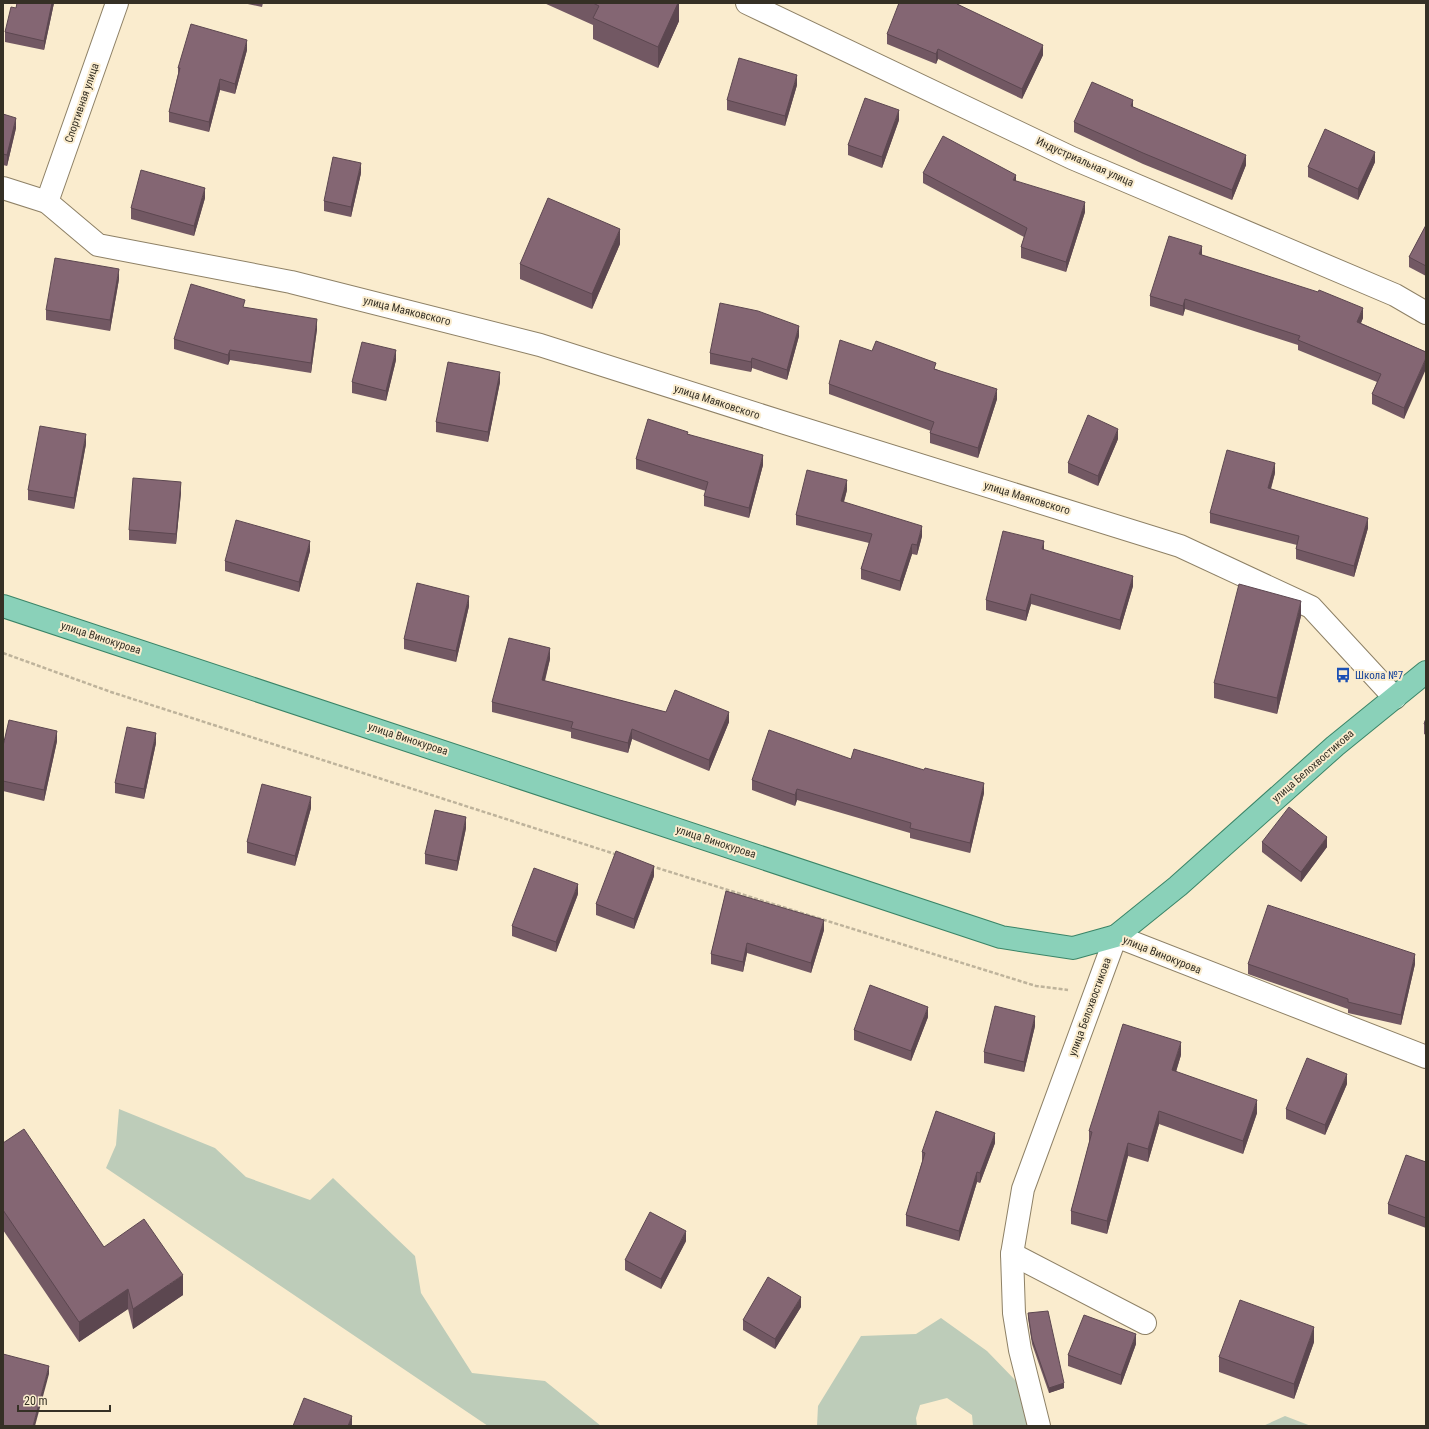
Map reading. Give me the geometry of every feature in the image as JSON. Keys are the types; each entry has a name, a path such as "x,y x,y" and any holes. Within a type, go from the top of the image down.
{"main road":[{"name":"улица Винокурова","path":"3,606 1001,937 1073,948 1116,936"},
{"name":"улица Белохвостикова","path":"1116,936 1178,886 1335,746 1426,672"}],"street":[{"name":"Спортивная улица","path":"47,202 117,3"},
{"name":"Индустриальная улица","path":"747,3 1072,158 1395,295 1426,313"},
{"name":"улица Маяковского","path":"3,188 47,202 98,245 290,282 540,345 793,426 1180,546 1311,607 1395,698"},
{"name":"улица Винокурова","path":"1116,936 1426,1057"},
{"name":"улица Белохвостикова","path":"1039,1426 1020,1350 1014,1312 1012,1254 1023,1189 1116,936"},
{"path":"1012,1254 1145,1323"}],"path":[{"path":"3,653 111,692 621,856"},
{"path":"644,863 1036,986"}],"green space":[{"path":"119,1109 215,1148 246,1177 310,1200 333,1178 415,1256 421,1293 472,1373 545,1381 601,1426 488,1426 106,1168 116,1145"},
{"path":"941,1318 987,1351 1017,1382 1028,1426 973,1426 972,1415 947,1398 920,1405 916,1418 917,1426 817,1426 818,1406 861,1336 916,1334"},
{"path":"1285,1416 1311,1426 1263,1426"}],"building":[{"path":"17,3 52,3 44,41 5,32 11,7 16,8"},
{"path":"593,3 678,3 658,47 593,18 599,6"},
{"path":"899,3 957,3 1043,45 1022,89 938,49 936,54 887,34"},
{"path":"191,24 247,40 235,84 220,79 209,122 169,112 180,68 178,68"},
{"path":"739,58 797,75 785,116 727,100"},
{"path":"1092,82 1133,100 1131,106 1246,155 1232,190 1074,122"},
{"path":"865,98 899,110 882,157 848,145"},
{"path":"3,114 16,118 7,155 3,154"},
{"path":"1325,129 1375,152 1358,189 1308,167"},
{"path":"943,136 1016,175 1013,180 1085,202 1066,262 1021,247 1027,228 923,173"},
{"path":"333,157 361,163 351,207 324,201"},
{"path":"141,170 205,188 194,226 131,208"},
{"path":"548,198 620,229 592,294 520,264"},
{"path":"1426,225 1426,266 1409,257"},
{"path":"1169,236 1202,246 1199,254 1318,292 1319,290 1363,308 1357,322 1426,352 1426,358 1404,408 1372,394 1381,374 1298,340 1300,336 1185,299 1183,306 1150,296"},
{"path":"55,258 119,269 110,320 46,310"},
{"path":"191,284 245,300 243,307 317,319 311,363 230,350 228,355 174,339"},
{"path":"720,303 758,311 799,326 787,370 752,358 751,362 710,353"},
{"path":"840,340 872,351 876,341 936,363 934,369 997,389 978,448 930,433 934,422 829,384"},
{"path":"362,342 396,350 386,391 352,382"},
{"path":"448,362 500,372 488,432 436,422"},
{"path":"1088,415 1118,429 1098,476 1068,463"},
{"path":"648,419 688,432 687,434 763,455 749,508 704,496 708,482 636,459"},
{"path":"40,426 86,434 74,498 28,490"},
{"path":"1227,450 1275,463 1268,488 1368,518 1354,566 1296,549 1299,536 1210,513"},
{"path":"807,470 847,480 841,501 922,526 917,545 912,544 900,581 861,569 872,534 796,515"},
{"path":"133,478 181,482 176,534 129,530"},
{"path":"236,520 310,541 299,582 225,561"},
{"path":"1003,531 1044,541 1042,549 1133,576 1120,620 1031,594 1026,611 986,600"},
{"path":"417,583 469,596 456,651 404,639"},
{"path":"1239,584 1301,601 1277,698 1214,683"},
{"path":"509,638 550,648 542,680 666,712 675,690 729,712 709,760 632,729 628,743 571,728 573,722 492,702"},
{"path":"9,720 57,731 44,790 3,781 3,746"},
{"path":"127,727 156,733 144,789 115,783"},
{"path":"769,730 851,759 854,749 924,770 925,768 984,783 970,843 910,828 911,823 797,789 795,795 752,780"},
{"path":"262,784 311,797 295,856 247,842"},
{"path":"1289,807 1327,837 1301,872 1262,842"},
{"path":"435,810 466,817 457,861 425,854"},
{"path":"616,851 654,866 634,919 596,904"},
{"path":"534,868 578,884 556,942 512,926"},
{"path":"726,891 824,920 811,963 747,943 743,962 711,954"},
{"path":"1268,905 1415,954 1401,1015 1348,1002 1348,999 1248,964"},
{"path":"870,985 928,1007 911,1051 854,1030"},
{"path":"995,1006 1035,1016 1024,1062 984,1052"},
{"path":"1123,1024 1181,1042 1172,1070 1257,1100 1243,1141 1159,1111 1148,1149 1128,1143 1107,1221 1071,1211 1092,1132 1089,1131"},
{"path":"1307,1058 1347,1074 1325,1125 1286,1109"},
{"path":"936,1111 995,1133 980,1173 977,1172 959,1231 906,1215 925,1153 922,1152"},
{"path":"24,1129 104,1247 144,1219 183,1275 133,1309 128,1289 79,1322 3,1210 3,1143"},
{"path":"1406,1155 1426,1162 1426,1218 1388,1204"},
{"path":"650,1212 686,1231 661,1279 625,1260"},
{"path":"768,1277 801,1297 775,1339 743,1320"},
{"path":"1240,1300 1314,1327 1294,1384 1219,1357"},
{"path":"1048,1311 1064,1383 1049,1388 1032,1339 1028,1313"},
{"path":"1084,1315 1136,1334 1121,1375 1068,1355"},
{"path":"3,1354 49,1366 33,1426 3,1426"},
{"path":"304,1398 352,1416 348,1426 293,1426"}],"place":[{"name":"Школа №7","path":"1343,675"}]}
